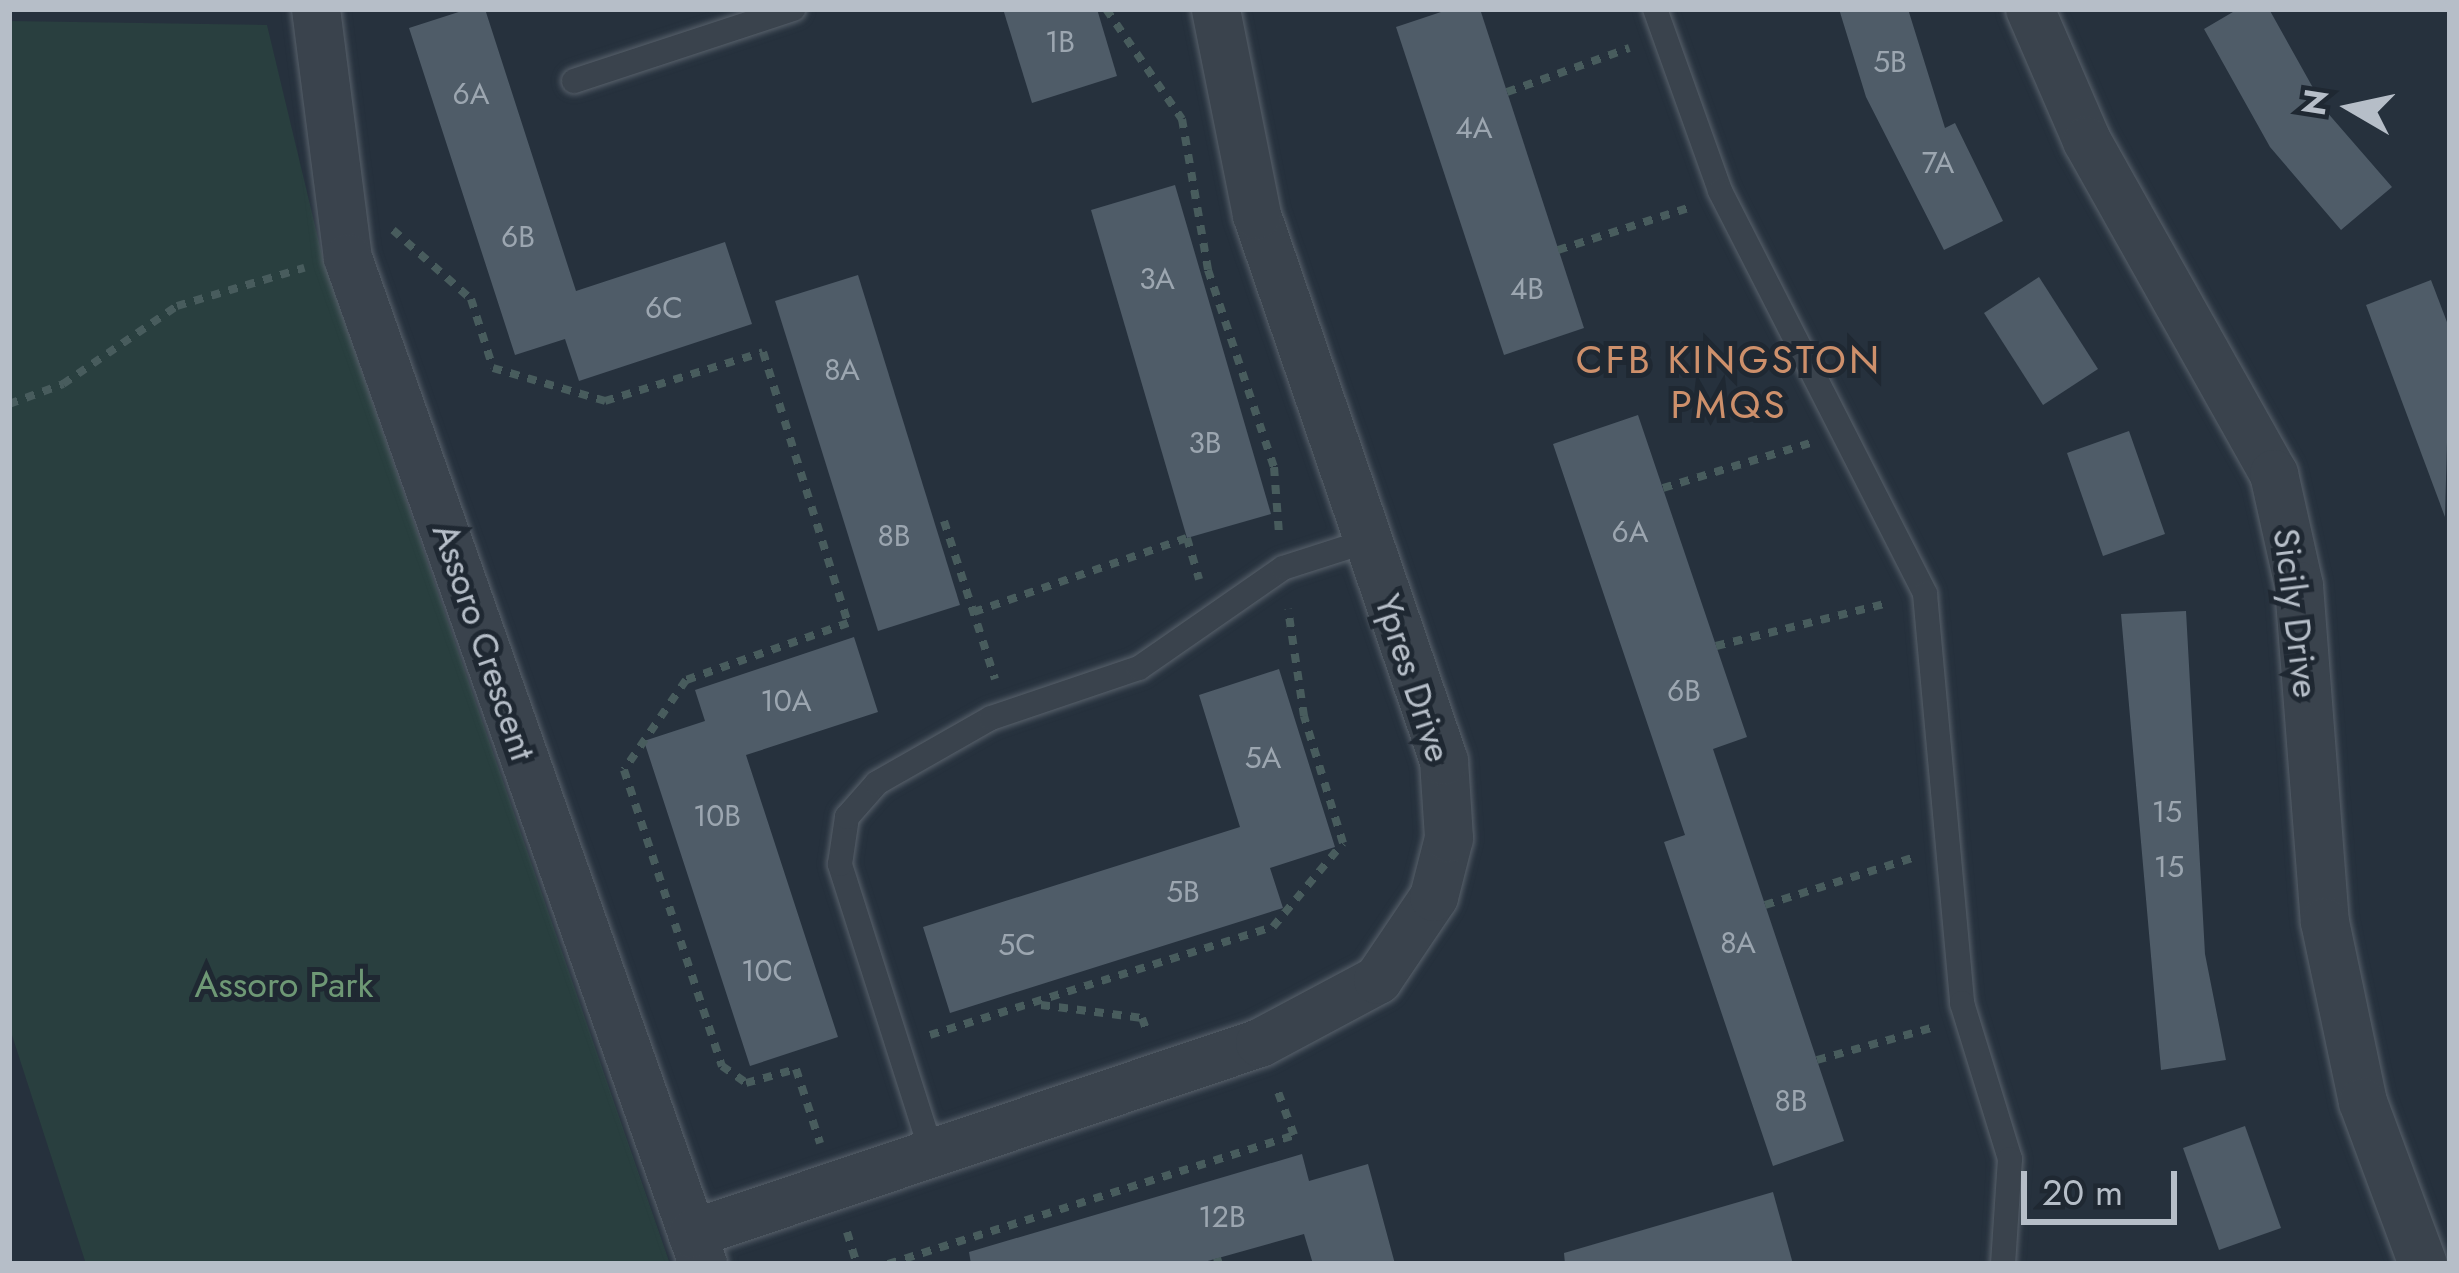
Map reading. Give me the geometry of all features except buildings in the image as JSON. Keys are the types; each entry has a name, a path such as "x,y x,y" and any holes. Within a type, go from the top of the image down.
{"street":[{"name":"Assoro Crescent","path":"316,9 346,250 698,1249"},
{"name":"Ypres Drive","path":"698,1249 833,1184 1260,1042 1378,980 1433,897 1449,838 1444,761 1257,214 1216,9"},
{"name":"Sicily Drive","path":"2030,9 2087,141 2274,474 2299,586 2325,922 2362,1102 2423,1264"}],"lane":[{"path":"574,81 793,9"},
{"path":"1655,9 1723,196 1925,594 1954,844 1966,1018 2010,1160 2003,1264"},
{"path":"931,1150 840,864 847,817 877,783 1005,713 1139,668 1283,568 1367,541"}],"path":[{"path":"1106,9 1182,119 1208,269 1274,467 1280,546"},
{"path":"1507,92 1665,35"},
{"path":"1558,250 1723,196"},
{"path":"9,404 62,384 177,306 397,229 471,299 493,368 605,400 763,352 848,623 686,680 624,770 722,1066 746,1083 796,1069 833,1184"},
{"path":"1663,488 1846,432"},
{"path":"944,521 1005,713"},
{"path":"974,612 1187,538"},
{"path":"898,1045 1273,927 1343,843 1304,716 1286,592"},
{"path":"1716,646 1925,594"},
{"path":"1765,905 1954,844"},
{"path":"1034,1004 1142,1018 1164,1073"},
{"path":"1817,1060 1966,1018"},
{"path":"888,1264 1294,1135 1260,1042"}],"green space":[{"name":"Assoro Park","path":"9,21 267,25 324,263 670,1264 86,1264 9,1026"}],"district":[{"name":"CFB KINGSTON PMQS","path":"1729,384"}]}
